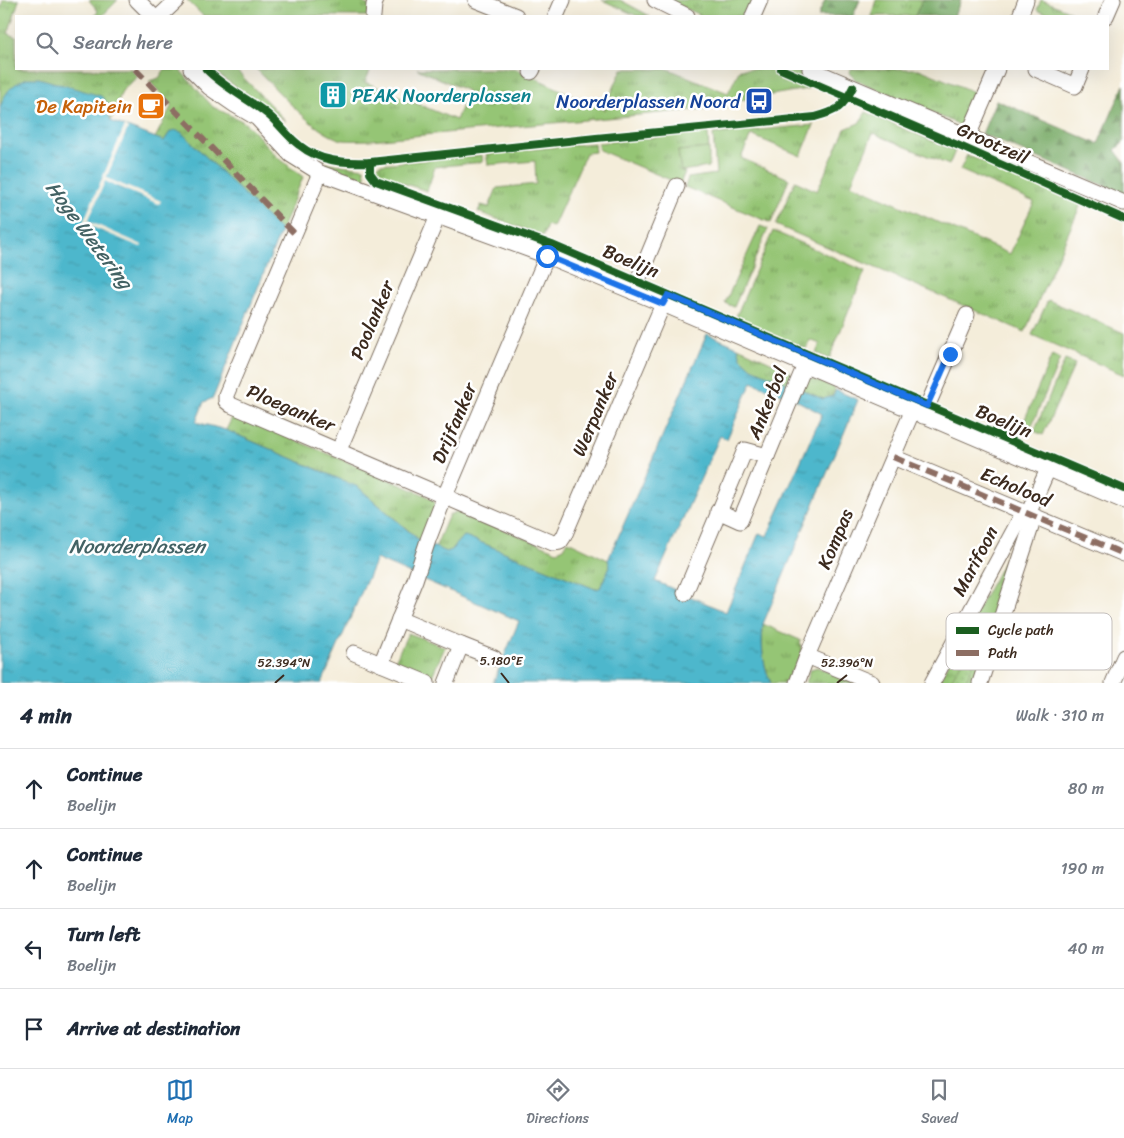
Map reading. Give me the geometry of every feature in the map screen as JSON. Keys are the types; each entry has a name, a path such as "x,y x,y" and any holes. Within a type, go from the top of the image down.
{"street":[{"path":"137,0 152,15"},
{"path":"161,15 177,0"},
{"path":"373,15 376,0"},
{"path":"476,0 514,15"},
{"path":"556,15 563,0"},
{"path":"655,0 685,15"},
{"path":"753,15 760,0"},
{"path":"1020,15 1026,0"},
{"path":"1106,15 1113,0"},
{"name":"Boelijn","path":"192,70 209,87 257,118 291,155 320,173 547,256 1048,469 1123,498"},
{"name":"Grootzeil","path":"812,70 1124,203"},
{"path":"968,136 997,70"},
{"path":"1038,70 1075,86 1082,70"},
{"name":"Ploeganker","path":"320,173 226,395 226,401 553,543"},
{"path":"634,292 677,186"},
{"name":"Poolanker","path":"338,450 438,216"},
{"name":"Drijfanker","path":"381,664 415,580 445,496 547,256"},
{"name":"Werpanker","path":"553,543 560,542 564,536 663,304"},
{"path":"918,414 967,315"},
{"name":"Ankerbol","path":"718,511 740,521 805,365"},
{"name":"Kompas","path":"797,683 893,457 918,414"},
{"name":"Ankerbol","path":"685,593 745,450 768,456"},
{"name":"Echolood","path":"893,457 1124,554"},
{"name":"Marifoon","path":"970,613 1020,521 1028,514 1048,469"},
{"name":"Marifoon","path":"1003,613 1031,527 1028,514"},
{"path":"399,619 494,658"},
{"path":"446,683 461,645"},
{"path":"354,653 428,683"},
{"path":"807,656 872,683"},
{"name":"Marifoon","path":"932,683 946,657"},
{"path":"1113,683 1124,657"},
{"name":"Marifoon","path":"980,683 984,670"}],"green space":[{"path":"3,0 19,0 8,34 15,37 15,70 132,70 138,76 122,91 111,121 107,110 0,108 0,11"},
{"path":"89,0 118,0 103,15 96,15 98,11"},
{"path":"187,0 357,0 370,6 368,15 202,15"},
{"path":"602,0 620,0 648,15 635,15"},
{"path":"668,0 755,0 748,15 700,15"},
{"path":"825,0 860,0 853,15 818,15"},
{"path":"876,0 922,0 915,15 871,15"},
{"path":"922,0 961,0 954,15 915,15"},
{"path":"1041,0 1078,15 1050,15 1037,10"},
{"path":"164,70 180,70 213,107 242,121 252,129 277,157 303,177 281,231 181,132 170,132 164,141 155,138 172,105 149,81 159,78"},
{"path":"211,70 236,70 286,121"},
{"path":"257,70 368,70 370,71 365,82 456,120 468,91 419,70 518,70 604,110 622,70 670,70 728,93 740,70 793,70 813,78 814,82 807,89 735,101 736,106 370,140 343,140 332,136 308,120"},
{"path":"850,70 921,70 974,92 960,125 856,80 849,73"},
{"path":"1124,85 1124,142 1115,150 1124,162 1124,194 982,134 996,100 1098,144"},
{"path":"866,112 955,151 949,165 873,133 851,184 1010,254 1034,202 960,170 967,155 1081,204 1025,332 776,225 795,181 817,191 845,129 859,123"},
{"path":"814,125 801,156 751,135 741,158 789,179 771,223 685,187 688,178 716,174 713,134"},
{"path":"708,132 709,148 678,151 681,171 685,172 680,184 599,150 598,143"},
{"path":"594,143 595,152 586,153 553,227 547,225 543,236 478,212 481,205 489,207 497,188 536,184 535,161 488,165 486,154"},
{"path":"709,148 709,167 681,171 678,151"},
{"path":"482,155 483,162 435,167 427,191 378,175 374,169 380,164"},
{"path":"327,163 364,168 366,181 325,167"},
{"path":"760,226 768,229 734,307 725,303"},
{"path":"773,231 865,271 829,359 816,353 820,344 810,340 806,349 735,319"},
{"path":"1048,300 1124,333 1124,375 1032,335"},
{"path":"738,347 790,371 792,375 790,385 752,368 741,358"},
{"path":"1052,355 1060,359 1030,430 1022,426"},
{"path":"1065,360 1075,364 1043,435 1034,431"},
{"path":"809,377 835,388 833,396 823,399 801,389"},
{"path":"234,414 425,495 434,501 435,509 422,542 358,487 226,430"},
{"path":"458,511 557,551 564,548 568,541 608,560 610,566 600,588 595,589 465,536 447,552 435,548 449,515"},
{"path":"1021,529 995,613 976,613"},
{"path":"763,624 800,640 802,654 792,683 771,683 763,654"},
{"path":"408,633 445,647 432,676 395,661"},
{"path":"817,667 855,683 806,683 811,669"},
{"path":"946,668 946,670 978,670 974,683 938,683"},
{"path":"957,670 971,670 965,683 949,683"}],"water":[{"name":"Noorderplassen","path":"27,78 39,78 101,96 109,105 107,110 111,121 164,141 170,132 174,130 181,132 281,231 213,398 204,402 196,422 226,430 358,487 420,541 447,552 465,536 595,589 600,588 610,566 608,560 707,334 738,347 741,358 752,368 823,399 833,396 836,390 858,400 763,624 763,654 771,683 493,683 519,621 376,559 322,683 0,683 0,108 9,90","holes":["752,382 796,400 822,414 767,536 759,533 726,612 655,581 720,436 727,439"]}],"pier":[{"path":"125,126 128,128 106,178 161,201 159,204 105,181 88,221 142,245 141,247 83,223"}],"marked path":[{"path":"136,70 295,234"},
{"path":"893,457 1124,554"}],"cycle path":[{"path":"207,70 266,113 307,151 324,158 351,162 370,162 815,117 838,108 846,100 853,87"},
{"path":"783,70 1124,219"},
{"path":"370,162 370,173 376,181 552,245 1124,489"}],"place":[{"name":"PEAK Noorderplassen","path":"333,95"},
{"name":"Noorderplassen Noord","path":"759,101"},
{"name":"De Kapitein","path":"151,106"}],"route":[{"path":"547,256 663,304 668,295 927,406 950,354"}],"water label":[{"name":"Hoge Wetering","path":"89,235"}]}
